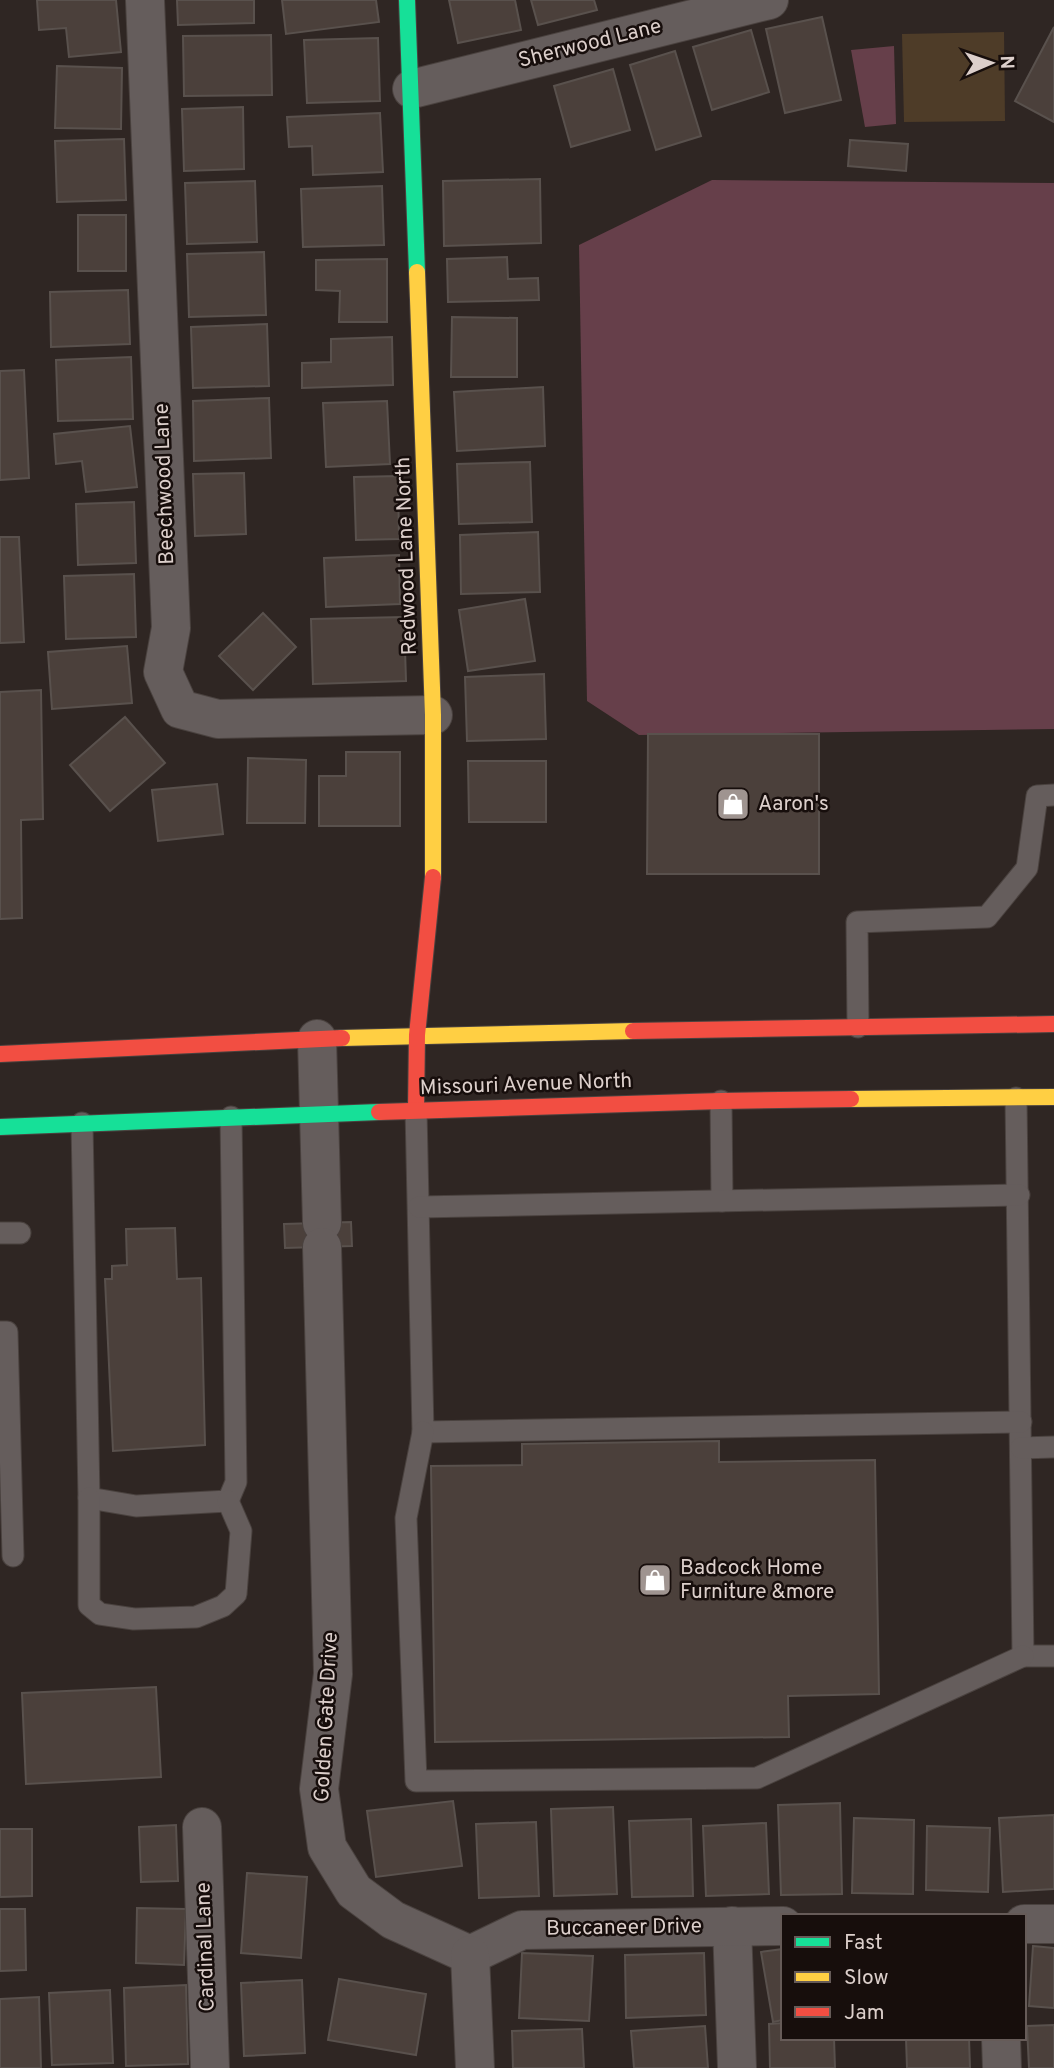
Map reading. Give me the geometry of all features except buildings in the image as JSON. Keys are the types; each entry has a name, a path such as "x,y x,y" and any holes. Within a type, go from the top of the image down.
{"main road":[{"name":"Redwood Lane North","path":"407,0 433,715 435,863 417,1035 416,1110"},
{"path":"0,1054 417,1035 1054,1024"},
{"name":"Missouri Avenue North","path":"0,1127 721,1101 1054,1097"}],"street":[{"name":"Beechwood Lane","path":"145,0 172,628 163,672 180,709 218,719 433,715"},
{"name":"Sherwood Lane","path":"412,89 769,0"},
{"name":"Golden Gate Drive","path":"317,1040 332,1674 319,1789 327,1847 354,1891 393,1920 470,1955"},
{"name":"Cardinal Lane","path":"202,1827 209,2068"},
{"path":"1026,1924 1054,1924"},
{"path":"732,1926 737,2068"},
{"name":"Buccaneer Drive","path":"470,1955 522,1930 781,1926"},
{"path":"470,1955 475,2068"},
{"path":"1001,2040 1002,2068"}],"lane":[{"path":"858,1027 857,922 987,917 1027,869 1037,796 1054,795"},
{"path":"1016,1098 1023,1656"},
{"path":"721,1101 722,1201"},
{"path":"416,1110 424,1432 406,1518 416,1781 757,1778 1023,1656 1054,1656"},
{"path":"82,1123 89,1605 100,1614 134,1619 196,1618 223,1606 236,1594 241,1531 228,1501 236,1482 231,1117"},
{"path":"419,1207 1019,1195"},
{"path":"0,1332 7,1332 13,1556"},
{"path":"424,1432 1021,1422"},
{"path":"1021,1448 1054,1447"},
{"path":"89,1498 136,1506 228,1501"}],"shaded area":[{"path":"1004,32 1005,121 904,122 902,34"},
{"path":"894,46 896,124 865,127 851,50"},
{"path":"712,180 1054,183 1054,729 639,735 587,701 579,245"}],"traffic: fast":[{"path":"407,0 417,272"},
{"path":"0,1127 379,1112"}],"traffic: slow":[{"path":"417,272 433,715 433,877"},
{"path":"342,1038 633,1031"},
{"path":"851,1099 1054,1097"}],"traffic: jam":[{"path":"416,1110 417,1035 433,877"},
{"path":"633,1031 1054,1024"},
{"path":"0,1054 342,1038"},
{"path":"379,1112 851,1099"}],"place":[{"name":"Aaron's","path":"733,804"},
{"name":"Badcock Home Furniture &more","path":"655,1580"}]}
